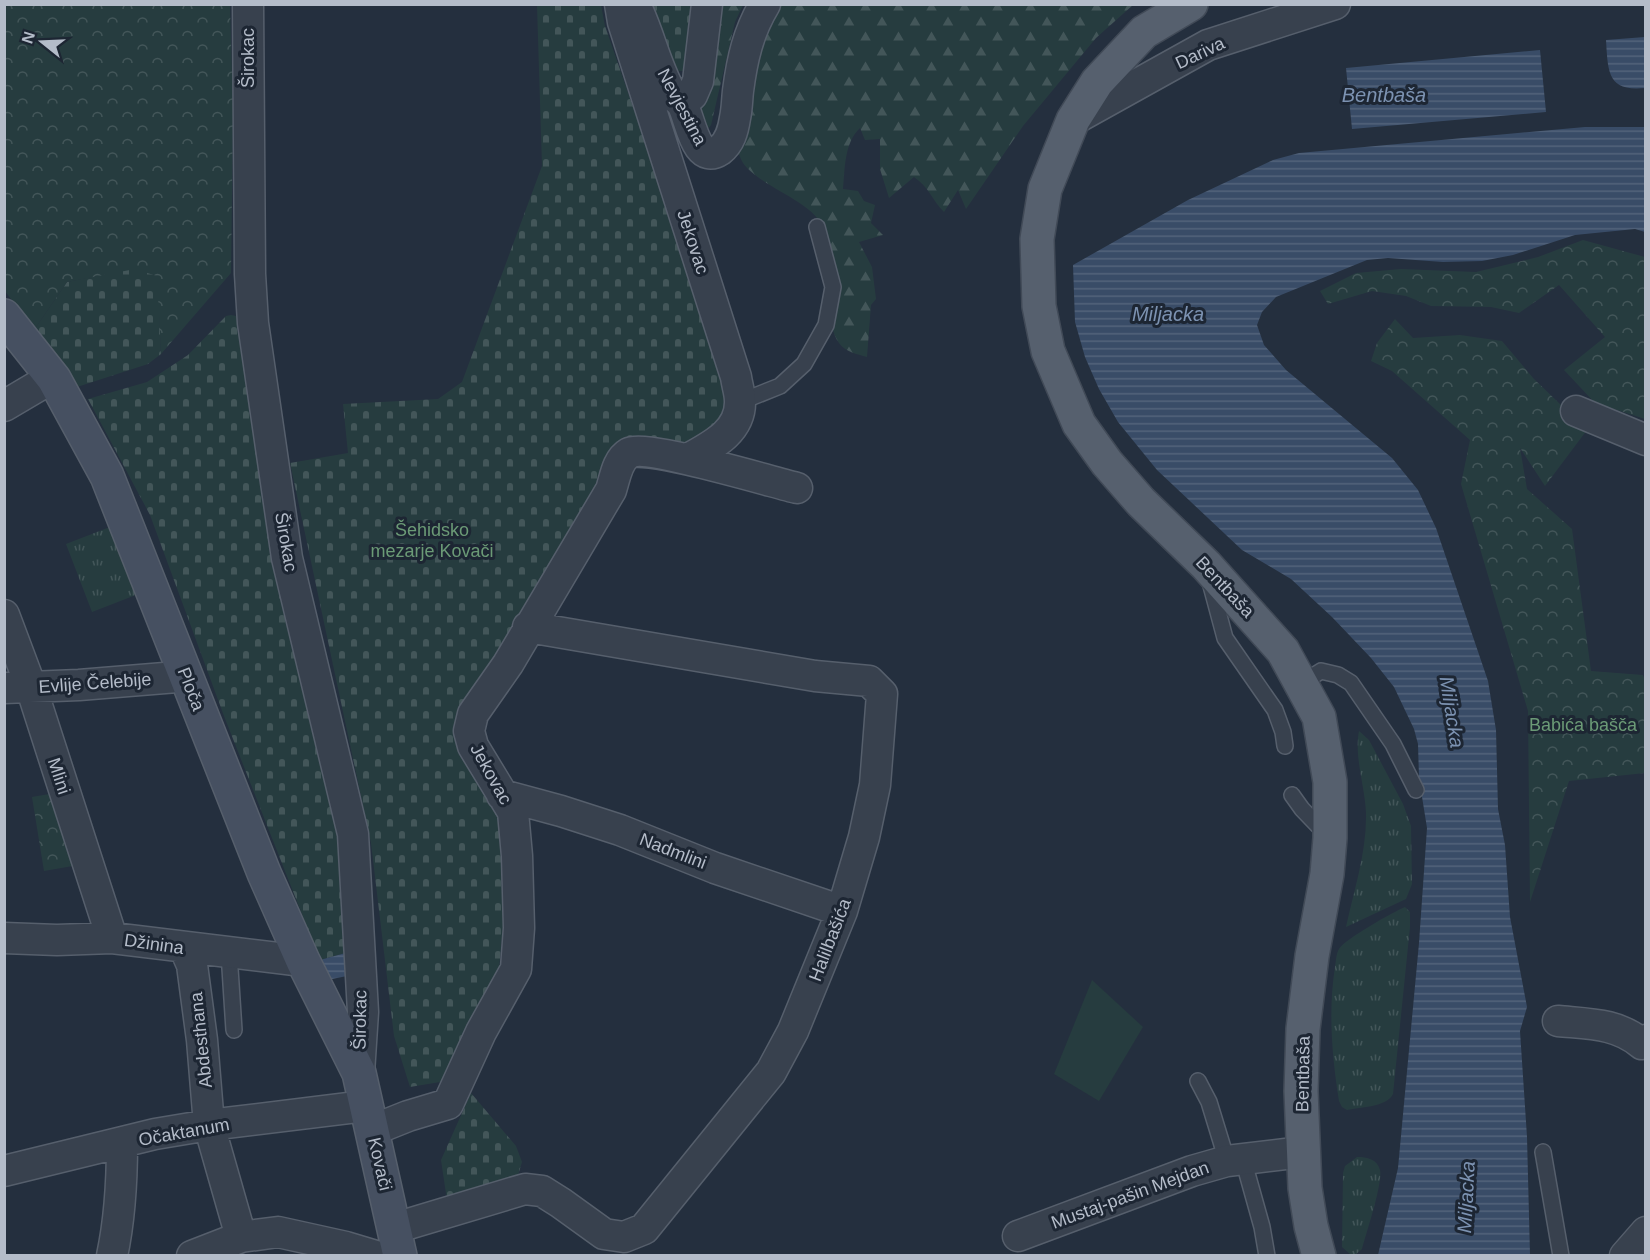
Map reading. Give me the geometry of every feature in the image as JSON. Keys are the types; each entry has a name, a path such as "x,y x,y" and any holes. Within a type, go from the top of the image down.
{"main road":[{"name":"Bentbaša","path":"1191,4 1144,32 1096,82 1073,120 1046,189 1037,239 1039,306 1048,351 1079,424 1107,463 1140,502 1206,565 1283,651 1319,717 1330,782 1330,838 1327,874 1311,956 1303,1029 1301,1091 1302,1152 1312,1246"}],"street":[{"name":"Širokac","path":"248,4 250,274 253,323 287,558 353,834 363,1012 359,1073"},
{"name":"Jekovac","path":"620,4 626,33 736,377 740,402"},
{"name":"Nevjestina","path":"635,4 671,93 682,103 697,143 706,152 715,153 727,145 736,115 743,56 755,21 765,4"},
{"path":"682,103 692,95 698,81 707,4"},
{"name":"Dariva","path":"1073,120 1208,45 1335,4"},
{"name":"Ploča","path":"4,316 54,379 107,476 264,873 303,961 359,1073"},
{"path":"4,406 54,379"},
{"path":"688,459 719,441 736,421 740,402"},
{"path":"1576,411 1646,440"},
{"name":"Jekovac","path":"369,1118 408,1116 448,1104 481,1032 516,969 519,928 513,812 473,746 469,732 473,714 508,664 611,490 620,463 629,453 641,451 688,459 797,488"},
{"name":"Mlini","path":"4,615 18,688 112,938"},
{"name":"Halilbašića","path":"398,1242 525,1189 542,1191 604,1234 624,1237 644,1229 771,1072 793,1031 842,911 864,837 875,785 882,694 869,681 815,676 528,627"},
{"name":"Evlije Čelebije","path":"18,688 79,685 185,674"},
{"name":"Nadmlini","path":"502,795 620,830 715,868 842,911"},
{"name":"Džinina","path":"4,938 57,940 112,938 185,949 303,961"},
{"name":"Abdesthana","path":"185,949 192,965 202,1040 209,1125 241,1237"},
{"path":"1558,1021 1606,1026 1629,1033 1644,1044"},
{"name":"Kovači","path":"359,1073 398,1242"},
{"name":"Očaktanum","path":"4,1171 122,1144 154,1134 209,1125 369,1118"},
{"path":"111,1256 122,1194 122,1144"},
{"name":"Mustaj-pašin Mejdan","path":"1018,1236 1192,1171 1235,1160 1302,1152"},
{"path":"192,1256 241,1237 278,1232 376,1256"},
{"path":"1625,1256 1646,1232"}],"lane":[{"path":"740,402 780,387 804,364 826,325 833,287 817,227"},
{"path":"1206,565 1225,638 1275,710 1283,732 1285,746"},
{"path":"1302,683 1322,671 1338,675 1351,683 1393,744 1416,790"},
{"path":"1292,795 1330,838"},
{"path":"229,953 234,1030"},
{"path":"1198,1081 1235,1160 1262,1227 1267,1256"},
{"path":"1543,1152 1561,1256"}],"green space":[{"path":"5,5 230,5 233,111 231,273 161,354 157,276 135,269 67,282 34,330 5,291"},
{"name":"Šehidsko mezarje Kovači","path":"537,5 601,5 605,26 732,393 725,409 710,431 695,441 676,444 634,438 466,718 499,804 509,868 498,978 446,1081 410,1087 394,1036 371,843 290,463 348,453 343,404 438,399 462,382 542,166"},
{"path":"653,5 695,5 687,71 678,71 671,65"},
{"path":"712,5 743,5 735,22 711,125 707,130 698,118"},
{"path":"771,5 1133,5 1096,38 1023,126 966,209 958,190 944,212 914,177 889,198 880,169 880,139 865,140 860,128 855,134 846,157 843,189 858,191 864,201 875,205 871,223 883,235 859,242 872,267 876,299 871,305 867,357 844,349 834,333 829,304 825,241 818,219 799,203 751,172 743,163 736,146"},
{"path":"1583,240 1645,257 1645,419 1595,403 1564,370 1605,337 1559,285 1519,313 1491,307 1431,306 1406,296 1372,291 1328,304 1320,291 1356,273 1401,269 1476,272 1538,257"},
{"path":"135,268 158,276 161,354 148,364 77,387 34,330 67,282"},
{"path":"231,315 238,319 304,690 343,860 349,952 320,960 224,716 150,515 88,399 147,382 188,355 226,316"},
{"name":"Babića bašča","path":"1395,319 1413,338 1460,335 1502,341 1534,379 1587,430 1545,486 1520,448 1527,489 1572,529 1591,671 1643,675 1646,683 1645,773 1569,781 1530,902 1528,711 1461,484 1470,440 1392,371 1371,361 1377,343"},
{"path":"115,525 141,593 92,612 66,544"},
{"path":"1359,731 1369,740 1403,804 1411,826 1412,884 1406,899 1346,927 1366,827 1358,751"},
{"path":"61,792 84,864 44,871 32,797"},
{"path":"1405,907 1410,912 1410,927 1393,1094 1380,1104 1347,1110 1339,1101 1334,1068 1332,1000 1337,953 1343,945 1359,933"},
{"path":"1092,980 1143,1027 1099,1101 1054,1074"},
{"path":"471,1093 516,1146 522,1162 515,1185 448,1207 441,1160"},
{"path":"1357,1157 1374,1161 1379,1166 1380,1177 1377,1197 1362,1249 1355,1255 1351,1255 1342,1247 1343,1173 1345,1166"}],"water":[{"path":"1645,37 1645,88 1623,87 1616,83 1609,70 1606,40"},
{"name":"Bentbaša","path":"1540,50 1546,112 1352,129 1346,68"},
{"name":"Miljacka","path":"1585,127 1645,127 1645,232 1635,229 1575,235 1513,255 1482,261 1443,262 1388,258 1367,260 1276,297 1262,312 1257,325 1264,345 1286,370 1392,458 1418,490 1436,528 1488,681 1496,730 1498,809 1505,845 1510,917 1527,1007 1520,1031 1527,1137 1530,1255 1378,1255 1398,1168 1419,943 1427,828 1419,778 1418,744 1414,729 1394,687 1371,658 1332,617 1291,579 1242,550 1157,470 1118,422 1099,389 1085,357 1075,322 1073,265 1188,200 1273,160 1299,153"},
{"path":"349,952 352,975 327,980 320,960"}]}
